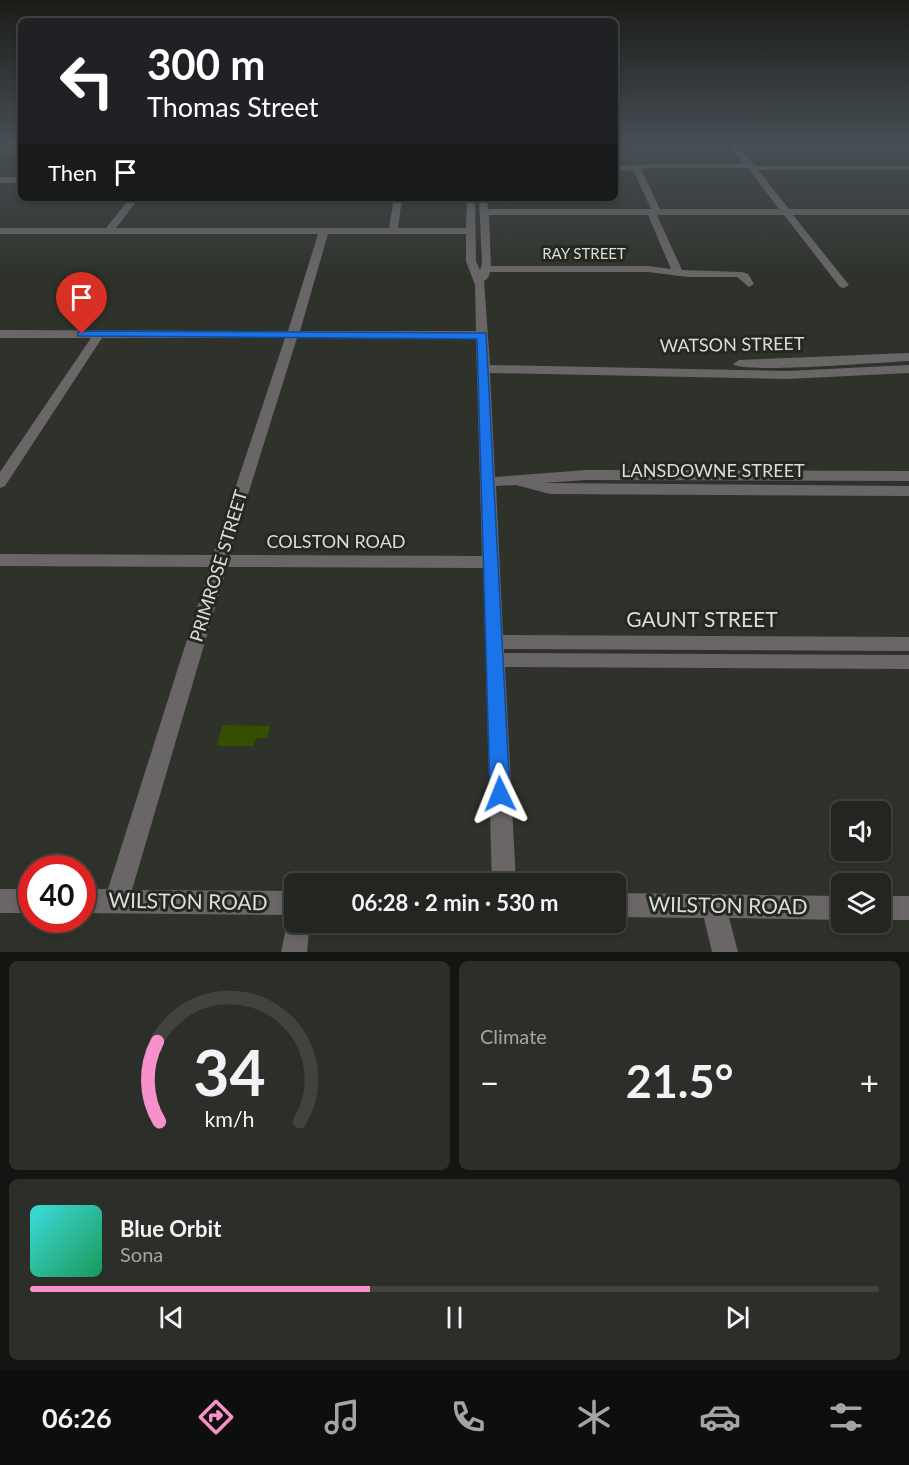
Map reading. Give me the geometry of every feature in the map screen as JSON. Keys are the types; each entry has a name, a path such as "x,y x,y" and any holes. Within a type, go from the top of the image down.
{"street":[{"path":"642,187 680,273"},
{"path":"767,187 844,285"},
{"path":"110,231 133,201"},
{"path":"393,231 398,201"},
{"path":"471,201 472,268 480,285"},
{"path":"483,201 486,269 480,285 504,873"},
{"path":"484,212 909,212"},
{"path":"3,236 18,231 470,231"},
{"name":"PRIMROSE STREET","path":"116,902 217,574 219,561 324,231"},
{"name":"RAY STREET","path":"486,269 648,269 680,273 738,274 744,276 749,284"},
{"name":"RAY STREET","path":"680,273 703,279 736,281"},
{"path":"0,334 482,335"},
{"path":"0,483 99,334"},
{"name":"WATSON STREET","path":"556,369 591,364 782,364 909,357"},
{"name":"WATSON STREET","path":"484,369 787,375 909,369"},
{"name":"LANSDOWNE STREET","path":"489,482 518,482 543,478 601,475 909,476"},
{"name":"LANSDOWNE STREET","path":"518,482 550,489 909,491"},
{"name":"COLSTON ROAD","path":"0,560 491,562"},
{"name":"GAUNT STREET","path":"495,651 909,644"},
{"path":"495,651 909,662"},
{"path":"0,901 18,901"},
{"name":"WILSTON ROAD","path":"96,902 284,903"},
{"name":"WILSTON ROAD","path":"626,905 831,908"},
{"path":"713,906 725,952"},
{"path":"891,908 909,908"},
{"path":"294,952 297,933"}],"building":[{"path":"222,725 270,726 267,738 256,738 254,746 217,746"}],"route":[{"path":"82,334 482,335 500,794"}]}
